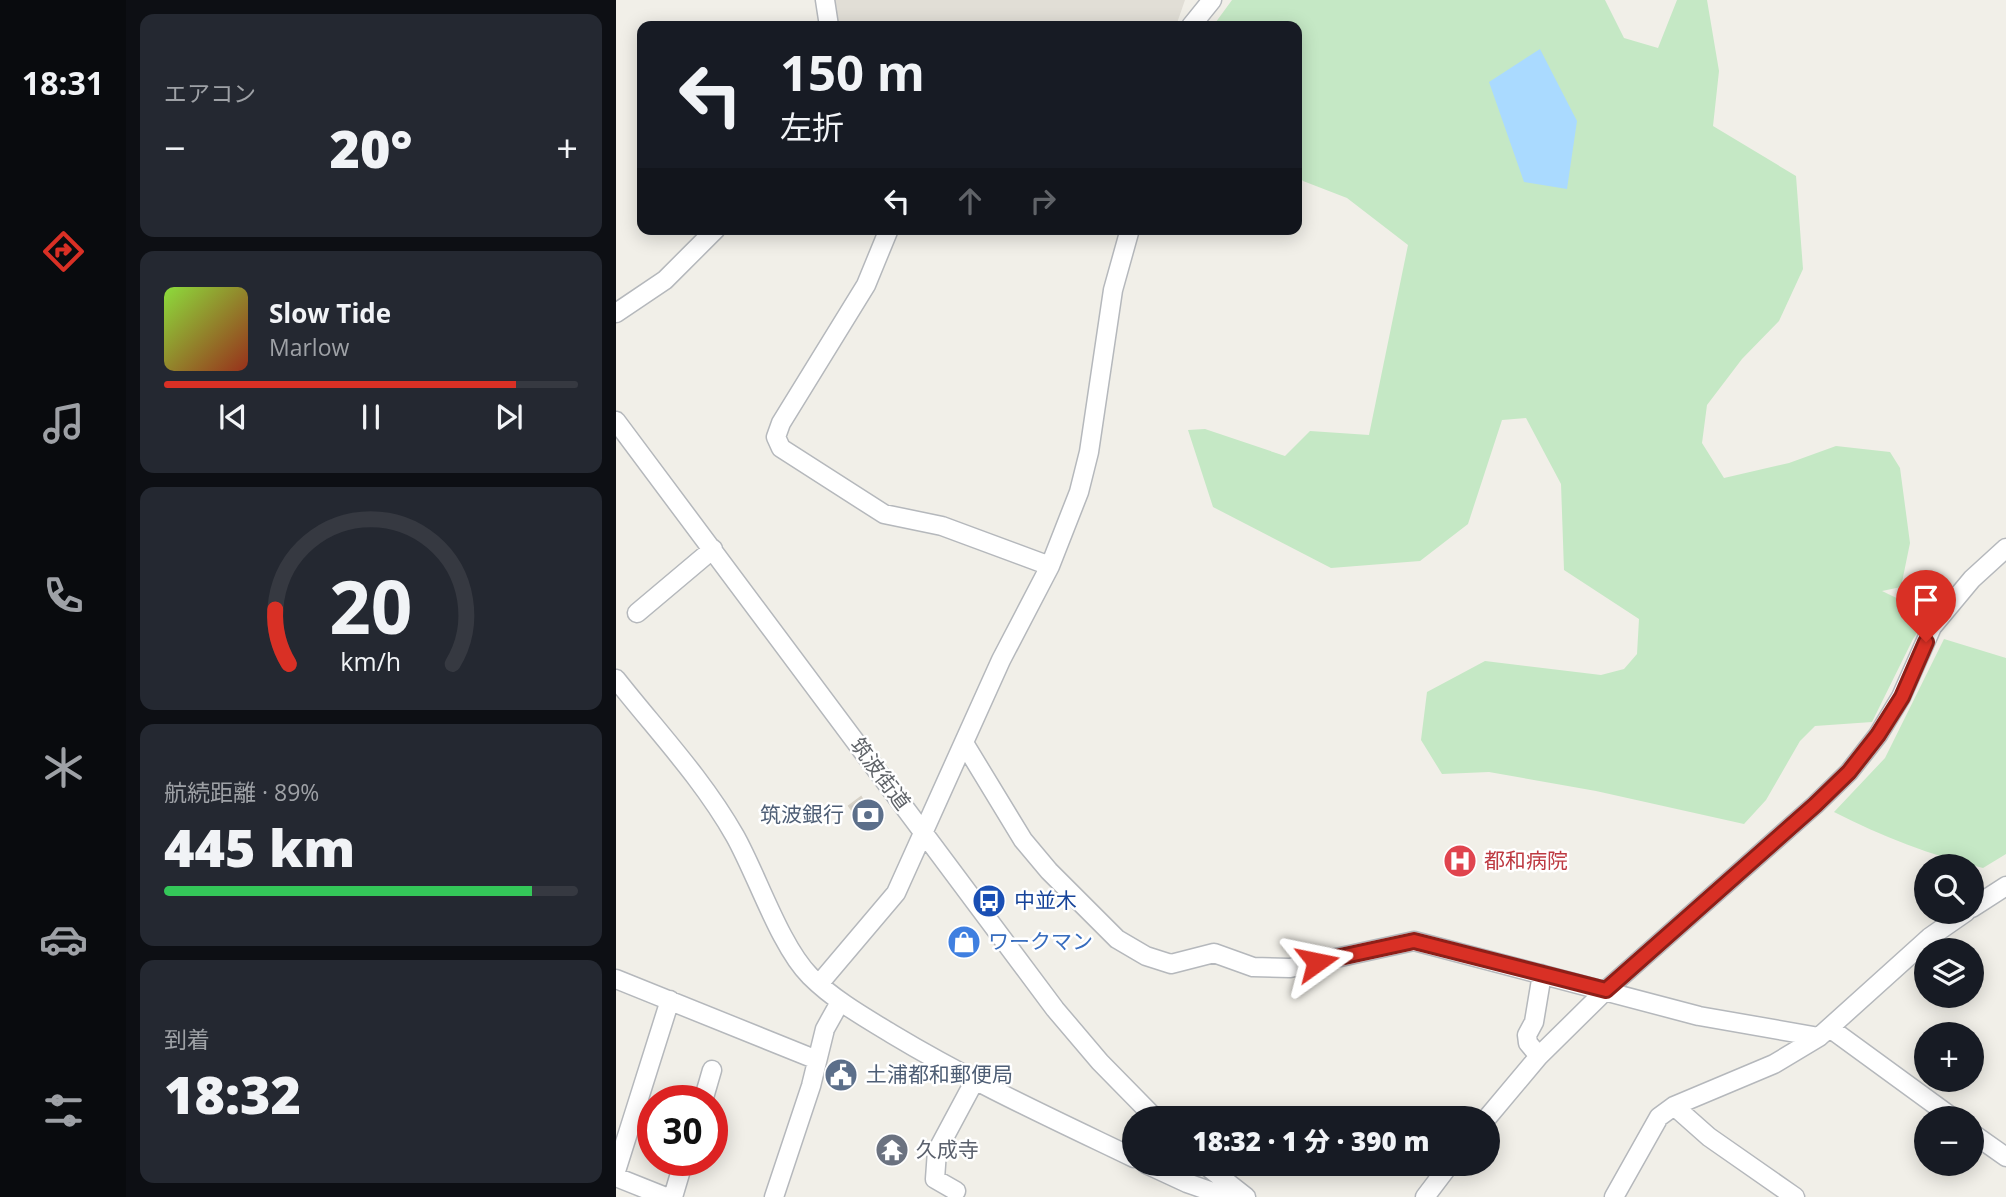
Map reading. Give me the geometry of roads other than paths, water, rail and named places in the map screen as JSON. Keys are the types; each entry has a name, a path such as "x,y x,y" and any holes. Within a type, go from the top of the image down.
{"street":[{"path":"825,0 829,21"},
{"path":"1195,21 1212,0"},
{"path":"616,313 665,280 710,235"},
{"path":"887,235 866,285 781,423 776,437 781,448 884,514 942,526 1050,566"},
{"path":"819,984 896,893 1001,660 1050,566 1079,492 1089,452 1113,290 1128,235"},
{"name":"筑波街道","path":"616,421 1077,1036 1144,1106"},
{"path":"1497,1106 1539,1056 1606,990 1849,772 1878,735 1902,697 1932,626 1972,579 2006,548"},
{"path":"637,613 713,549"},
{"path":"616,679 713,799 736,837 795,957 819,984 840,1002 912,1046 1122,1152"},
{"path":"964,743 1023,839 1049,871 1117,939 1146,956 1171,964 1214,953 1254,967 1290,968 1414,941 1699,1016 1825,1033 1935,1106"},
{"path":"1984,900 2006,886"},
{"path":"1614,1197 1660,1117 1674,1106 1774,1064 1825,1033 1930,937 1949,924"},
{"path":"1539,1056 1528,1043 1527,1035 1534,1022 1542,974"},
{"path":"616,979 817,1060"},
{"path":"616,1171 670,1000"},
{"path":"775,1197 829,1019 840,1002"},
{"path":"708,1085 712,1070"},
{"path":"956,1191 935,1179 937,1151 975,1080"},
{"path":"1674,1106 1709,1137 1795,1197"},
{"path":"1984,1141 2006,1157"},
{"path":"673,1197 679,1176"},
{"path":"1181,1176 1202,1189 1227,1197"},
{"path":"1219,1176 1246,1197"},
{"path":"1425,1197 1441,1176"},
{"path":"616,1177 666,1197"},
{"path":"1202,1189 1210,1187 1221,1178"}],"water":[{"path":"1540,49 1577,121 1567,189 1524,182 1489,82"}],"place":[{"name":"筑波銀行","path":"868,815"},
{"name":"都和病院","path":"1460,861"},
{"name":"中並木","path":"989,901"},
{"name":"ワークマン","path":"964,942"},
{"name":"土浦都和郵便局","path":"841,1075"},
{"name":"久成寺","path":"892,1150"}]}
